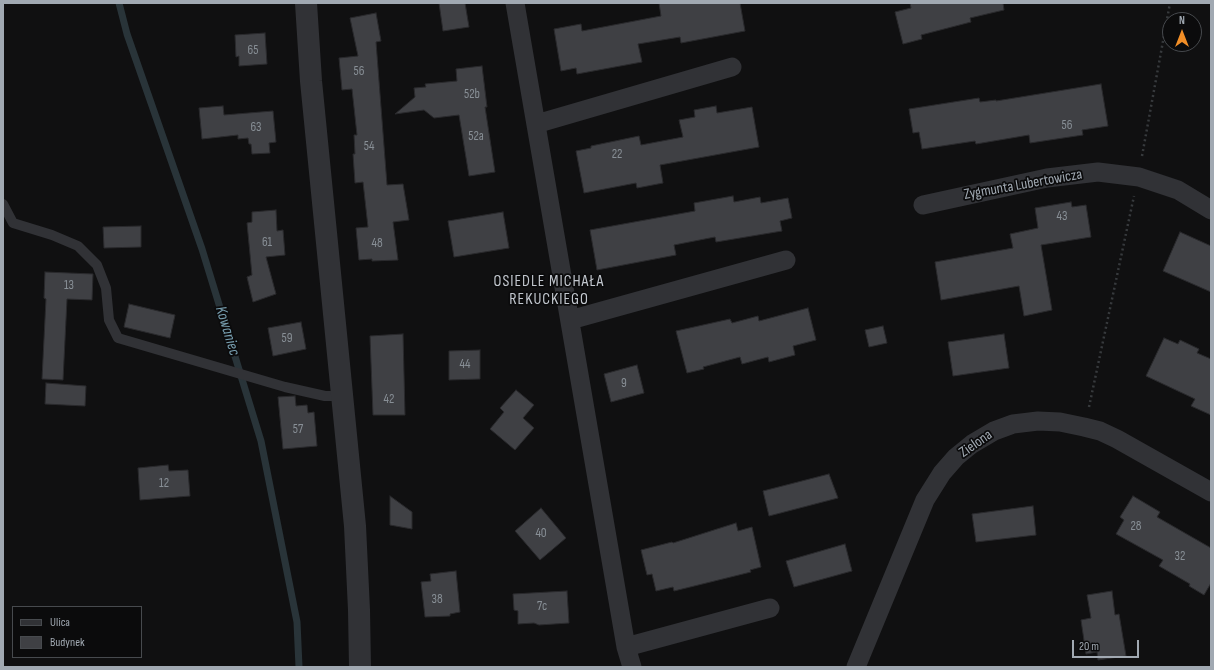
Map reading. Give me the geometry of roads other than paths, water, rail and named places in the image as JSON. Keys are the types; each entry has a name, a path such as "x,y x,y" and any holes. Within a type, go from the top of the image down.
{"street":[{"path":"306,3 311,81 355,526 360,667"},
{"path":"515,3 626,647 632,667"},
{"path":"536,124 732,67"},
{"name":"Zygmunta Lubertowicza","path":"923,205 1047,178 1098,172 1139,177 1178,190 1211,210"},
{"path":"570,320 786,260"},
{"name":"Zielona","path":"856,667 925,500 942,474 956,458 972,444 994,431 1013,424 1038,421 1060,422 1100,431 1118,439 1211,492"},
{"path":"626,647 770,608"}],"lane":[{"path":"3,204 13,223 52,235 78,246 97,265 106,288 109,320 118,338 285,387 325,396 343,396"}],"waterway":[{"name":"Kowaniec","path":"119,3 127,34 202,249 261,441 297,622 299,667"}],"district":[{"name":"OSIEDLE MICHAŁA REKUCKIEGO","path":"549,291"}]}
